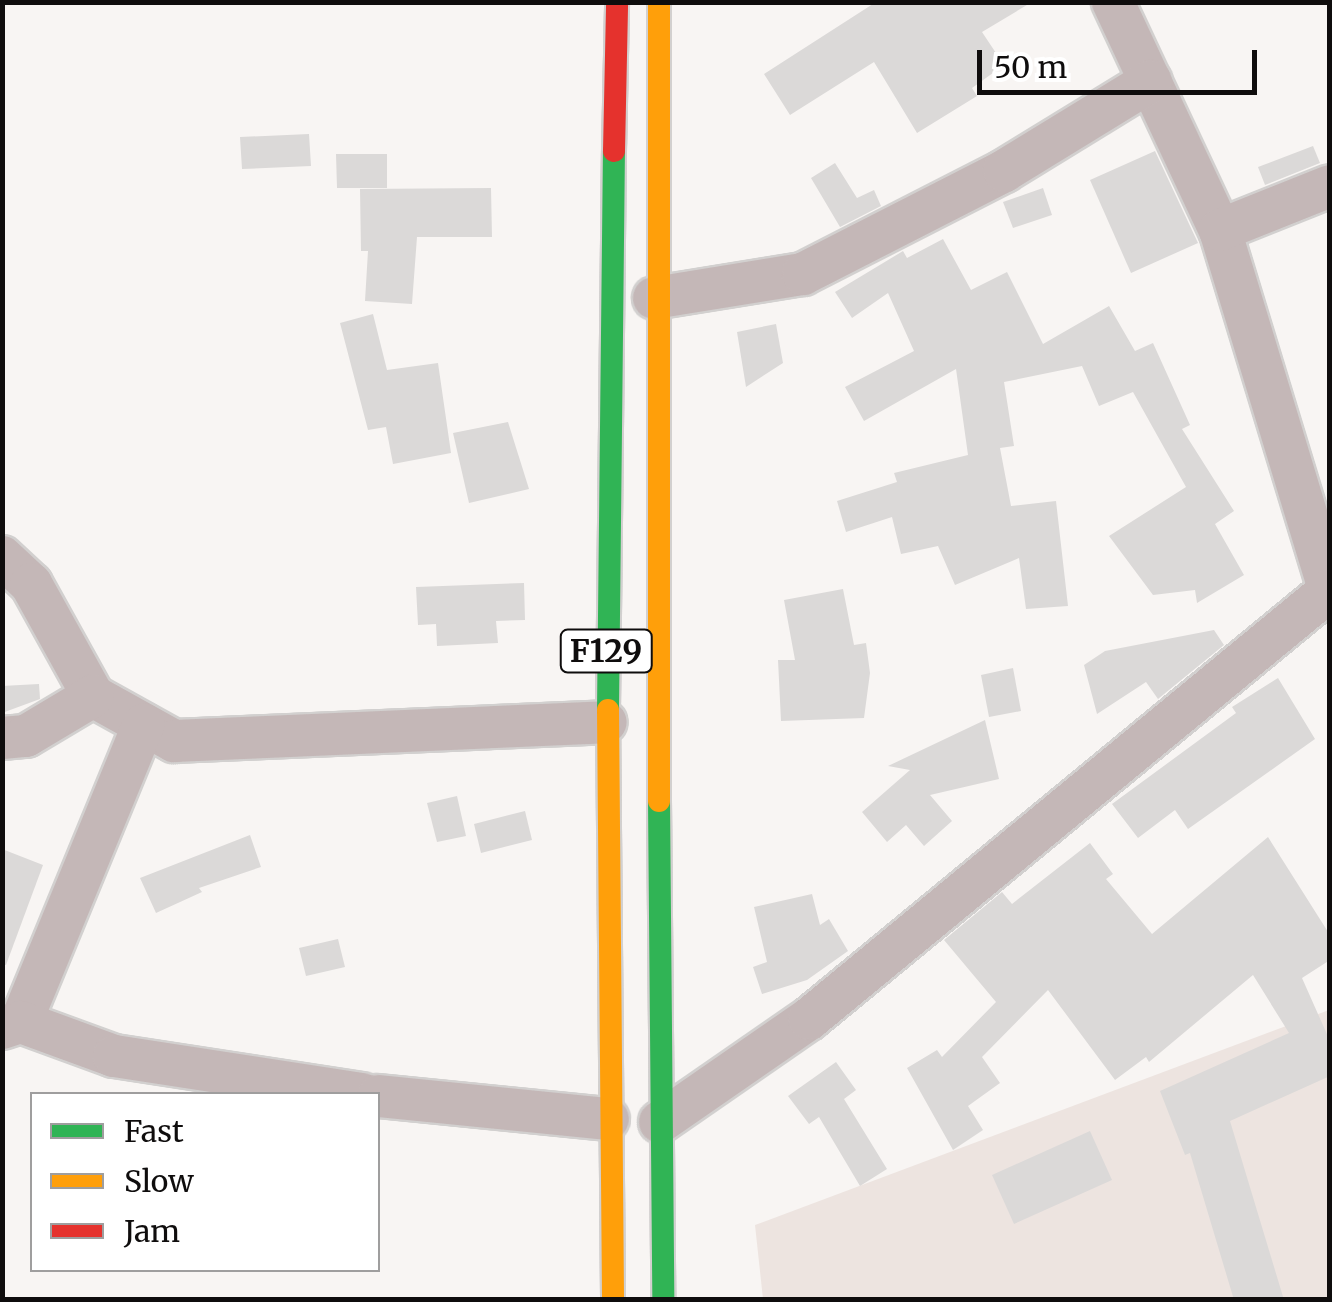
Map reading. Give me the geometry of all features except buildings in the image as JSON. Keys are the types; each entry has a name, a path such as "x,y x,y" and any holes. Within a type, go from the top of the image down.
{"main road":[{"name":"F129","path":"612,1300 606,722 617,2"},
{"name":"F129","path":"660,2 654,298 663,1300"}],"street":[{"path":"660,1122 809,1019 1329,591 1220,230 1113,2"},
{"path":"654,298 803,274 1004,171 1151,81"},
{"path":"1220,230 1330,186"},
{"path":"2,557 31,584 93,696 174,741 606,722"},
{"path":"2,738 26,736 93,696"},
{"path":"144,724 12,1025 114,1056 349,1092"},
{"path":"380,1096 608,1119"}],"shaded area":[{"path":"1329,1010 1329,1299 763,1299 755,1225"}],"traffic: fast":[{"path":"608,710 614,151"},
{"path":"659,801 663,1300"}],"traffic: slow":[{"path":"659,2 659,801"},
{"path":"608,710 613,1300"}],"traffic: jam":[{"path":"614,151 617,2"}]}
